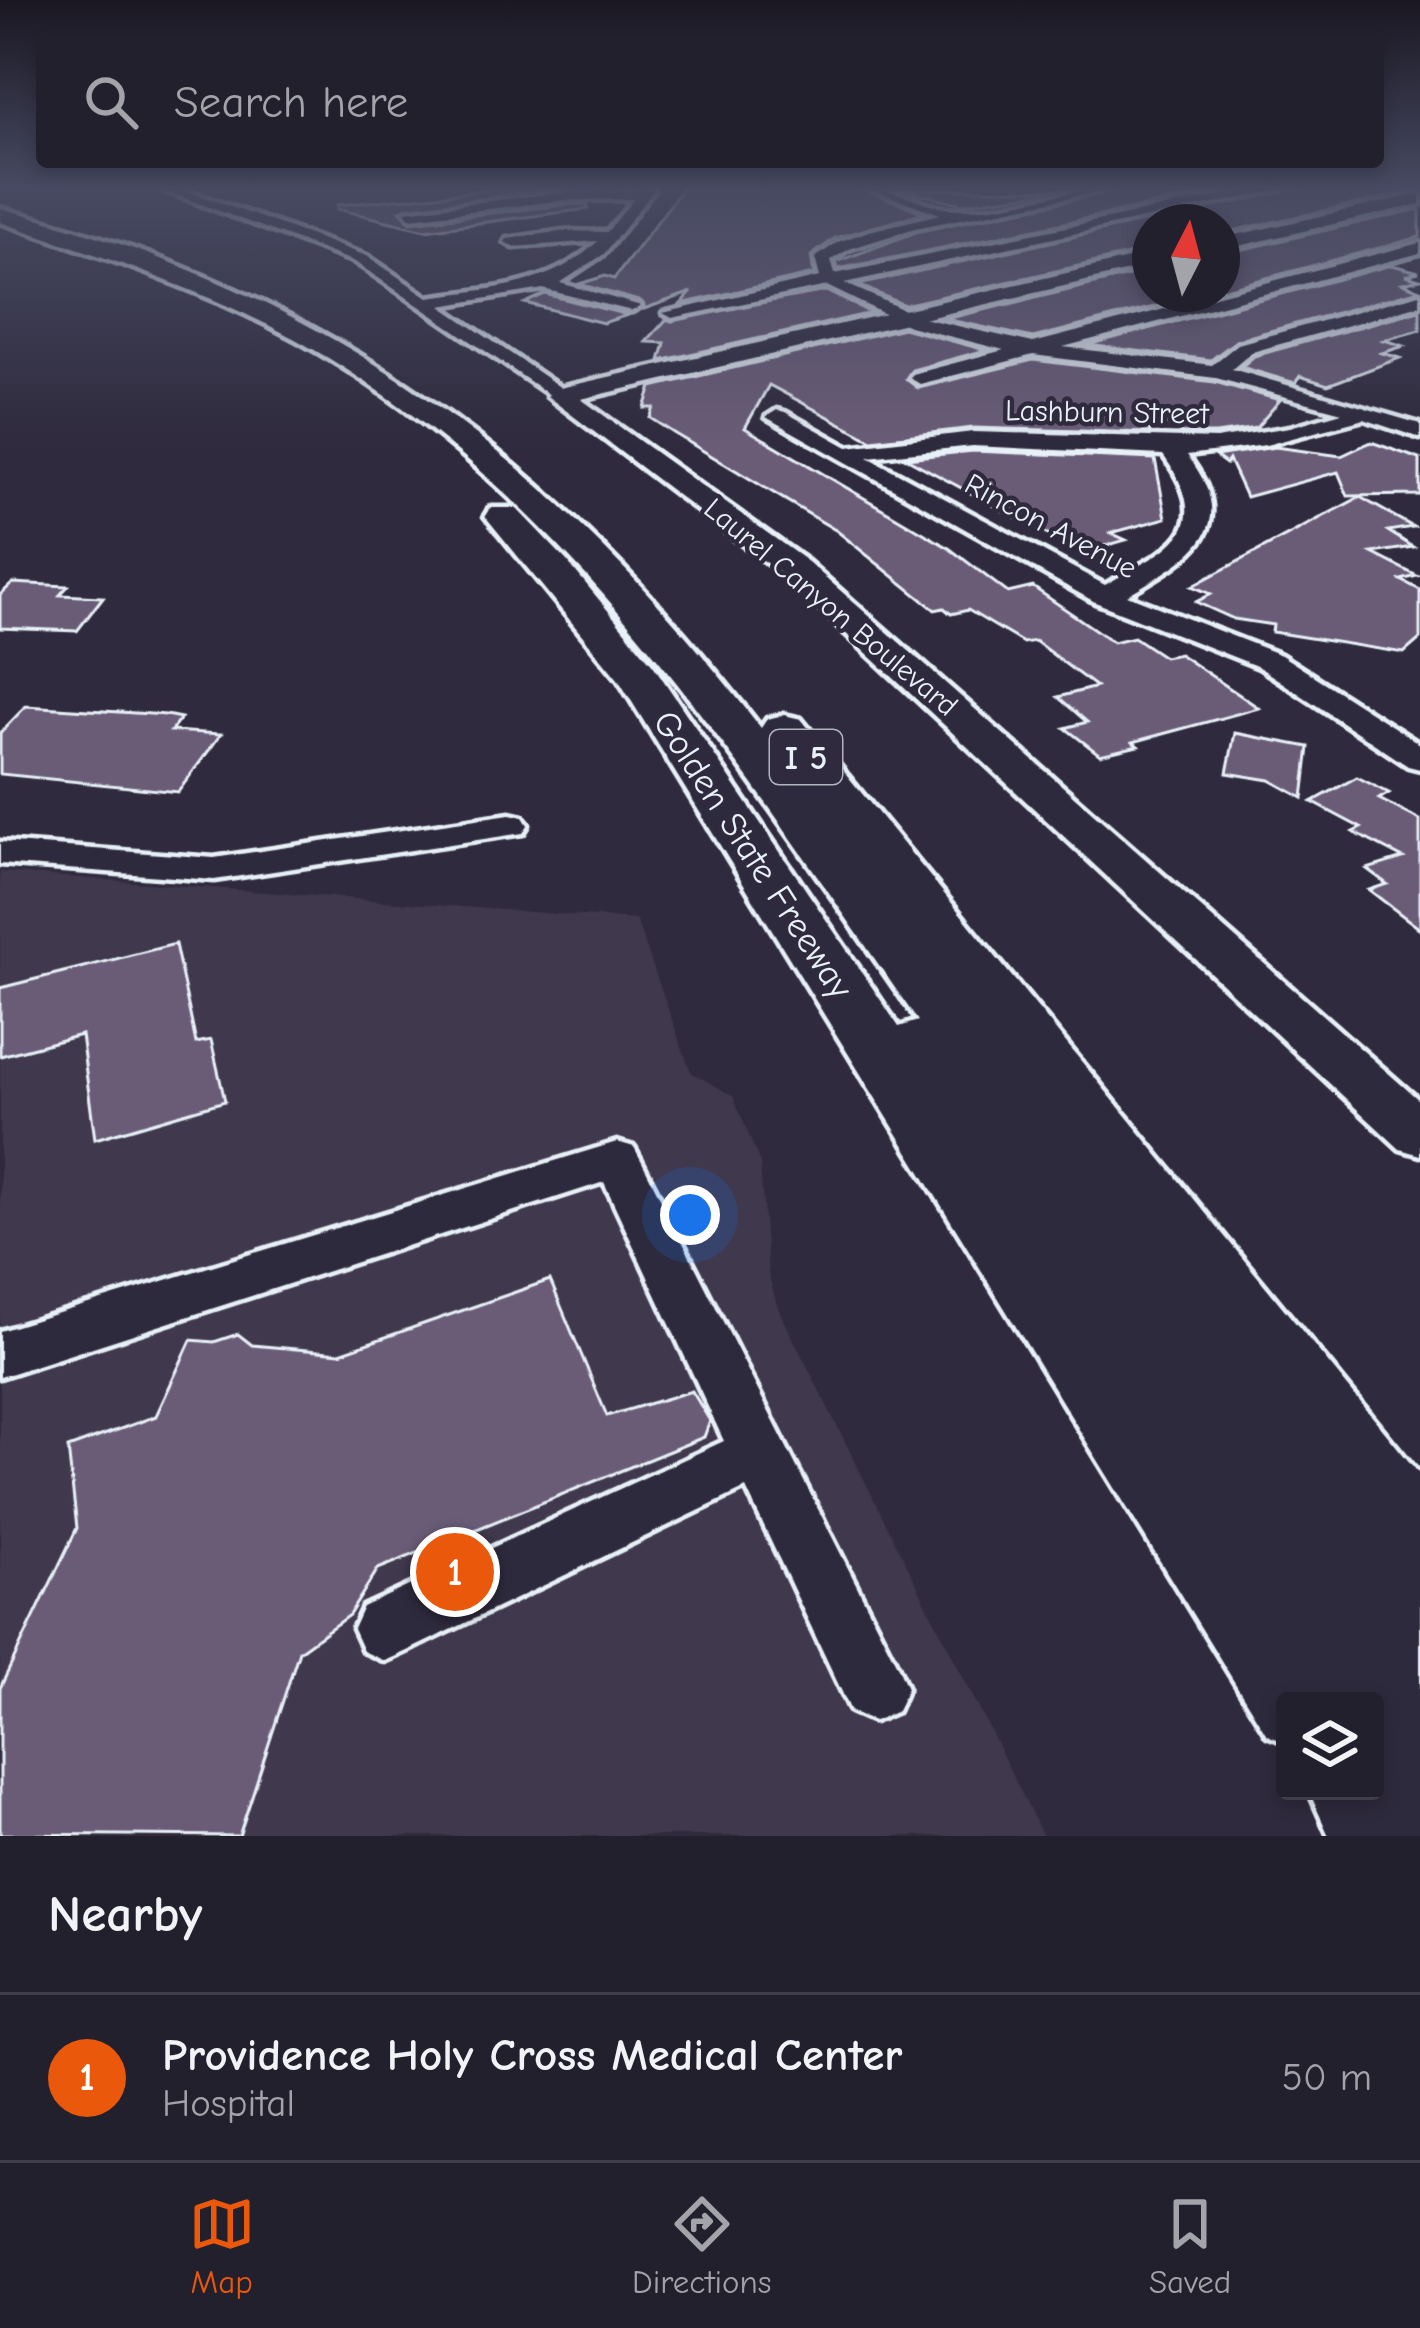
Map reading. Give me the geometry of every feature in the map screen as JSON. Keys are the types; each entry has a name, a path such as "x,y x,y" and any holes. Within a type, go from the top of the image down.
{"highway":[{"name":"Golden State Freeway","path":"129,275 209,307 320,368 391,418 470,484 553,569 637,674 1295,1692"},
{"path":"153,275 209,297 333,360 467,457 567,550 628,622 802,858 1044,1224 1364,1692"},
{"path":"170,275 310,337 383,378 463,434 597,557 722,710 1420,1655"},
{"name":"I 5","path":"202,275 313,321 442,396 579,501 736,668 1420,1544"},
{"path":"1384,1722 1420,1775"},
{"path":"1365,1800 1388,1836"}],"main road":[{"path":"560,396 1086,275"},
{"name":"Laurel Canyon Boulevard","path":"560,396 796,569 1420,1134"}],"street":[{"name":"Laurel Canyon Boulevard","path":"382,275 430,302 560,396"},
{"path":"430,302 543,284 569,275"},
{"path":"827,275 901,317 964,338 1020,350 1216,372 1289,387 1420,431"},
{"path":"672,313 856,275"},
{"path":"920,378 1315,275"},
{"path":"543,284 632,306"},
{"name":"Lashburn Street","path":"1216,372 1245,347 1420,298"},
{"name":"Lashburn Street","path":"846,454 912,442 976,439 1170,448 1244,442 1319,428 1363,412"},
{"name":"Rincon Avenue","path":"777,417 1105,596 1270,661 1420,759"},
{"path":"1105,596 1186,545 1199,523 1200,492 1170,448"},
{"path":"0,853 214,869 510,825"},
{"path":"0,1354 617,1160 874,1688"},
{"path":"385,1629 759,1453"}],"shaded area":[{"path":"0,872 636,920 691,1072 733,1096 760,1163 768,1273 778,1308 1043,1836 0,1836"}],"building":[{"path":"617,275 811,275 681,304 692,292 644,309 642,302 579,284 605,276 614,279"},
{"path":"904,275 1040,275 904,305 858,285"},
{"path":"1132,275 1135,312 1033,338 945,319"},
{"path":"1240,275 1279,275 1240,285"},
{"path":"1355,275 1420,279 1403,283 1420,290 1237,340 1211,360 1087,345 1213,312 1240,312 1240,305"},
{"path":"826,291 871,313 660,361 665,343 646,342 666,320"},
{"path":"545,294 628,315 603,323 525,303"},
{"path":"1420,310 1420,330 1384,340 1404,346 1382,353 1400,358 1328,385 1300,376 1295,383 1241,367 1254,356"},
{"path":"903,328 986,350 912,370 906,379 918,388 1033,360 1215,382 1280,400 1256,428 1216,434 1182,434 1145,409 1150,433 973,428 872,440 769,385 745,428 949,548 1008,593 1033,587 1113,642 1134,637 1164,657 1179,654 1259,708 1100,755 1065,728 1087,722 1058,697 1096,687 1035,641 1023,643 968,610 951,614 944,608 935,610 837,531 650,418 654,408 645,408 652,387"},
{"path":"1371,442 1420,459 1420,495 1348,496 1338,472 1246,497 1229,460 1226,464 1215,456 1275,447 1341,456"},
{"path":"973,451 1155,459 1166,518 1111,533 1126,540 1081,553 906,458"},
{"path":"1360,497 1413,527 1388,531 1413,547 1372,553 1417,576 1401,580 1420,590 1420,639 1404,653 1272,632 1273,625 1234,619 1196,602 1211,594 1192,586"},
{"path":"13,583 68,586 60,595 103,597 77,631 0,628 0,595"},
{"path":"26,706 166,715 181,718 171,731 221,734 178,792 0,774 0,733"},
{"path":"1235,733 1309,747 1303,798 1270,780 1227,773"},
{"path":"1357,777 1389,793 1379,799 1420,820 1420,929 1369,890 1387,884 1367,869 1403,858 1353,832 1361,828 1312,802"},
{"path":"175,944 196,1043 211,1040 225,1101 95,1139 81,1035 0,1056 0,988"},
{"path":"550,1280 607,1416 692,1391 710,1421 704,1437 378,1569 349,1615 299,1651 239,1836 0,1834 0,1688 77,1528 68,1448 156,1416 191,1340 214,1342 238,1334 252,1345 340,1353"}],"place":[{"name":"Providence Holy Cross Medical Center","path":"455,1572"}]}
